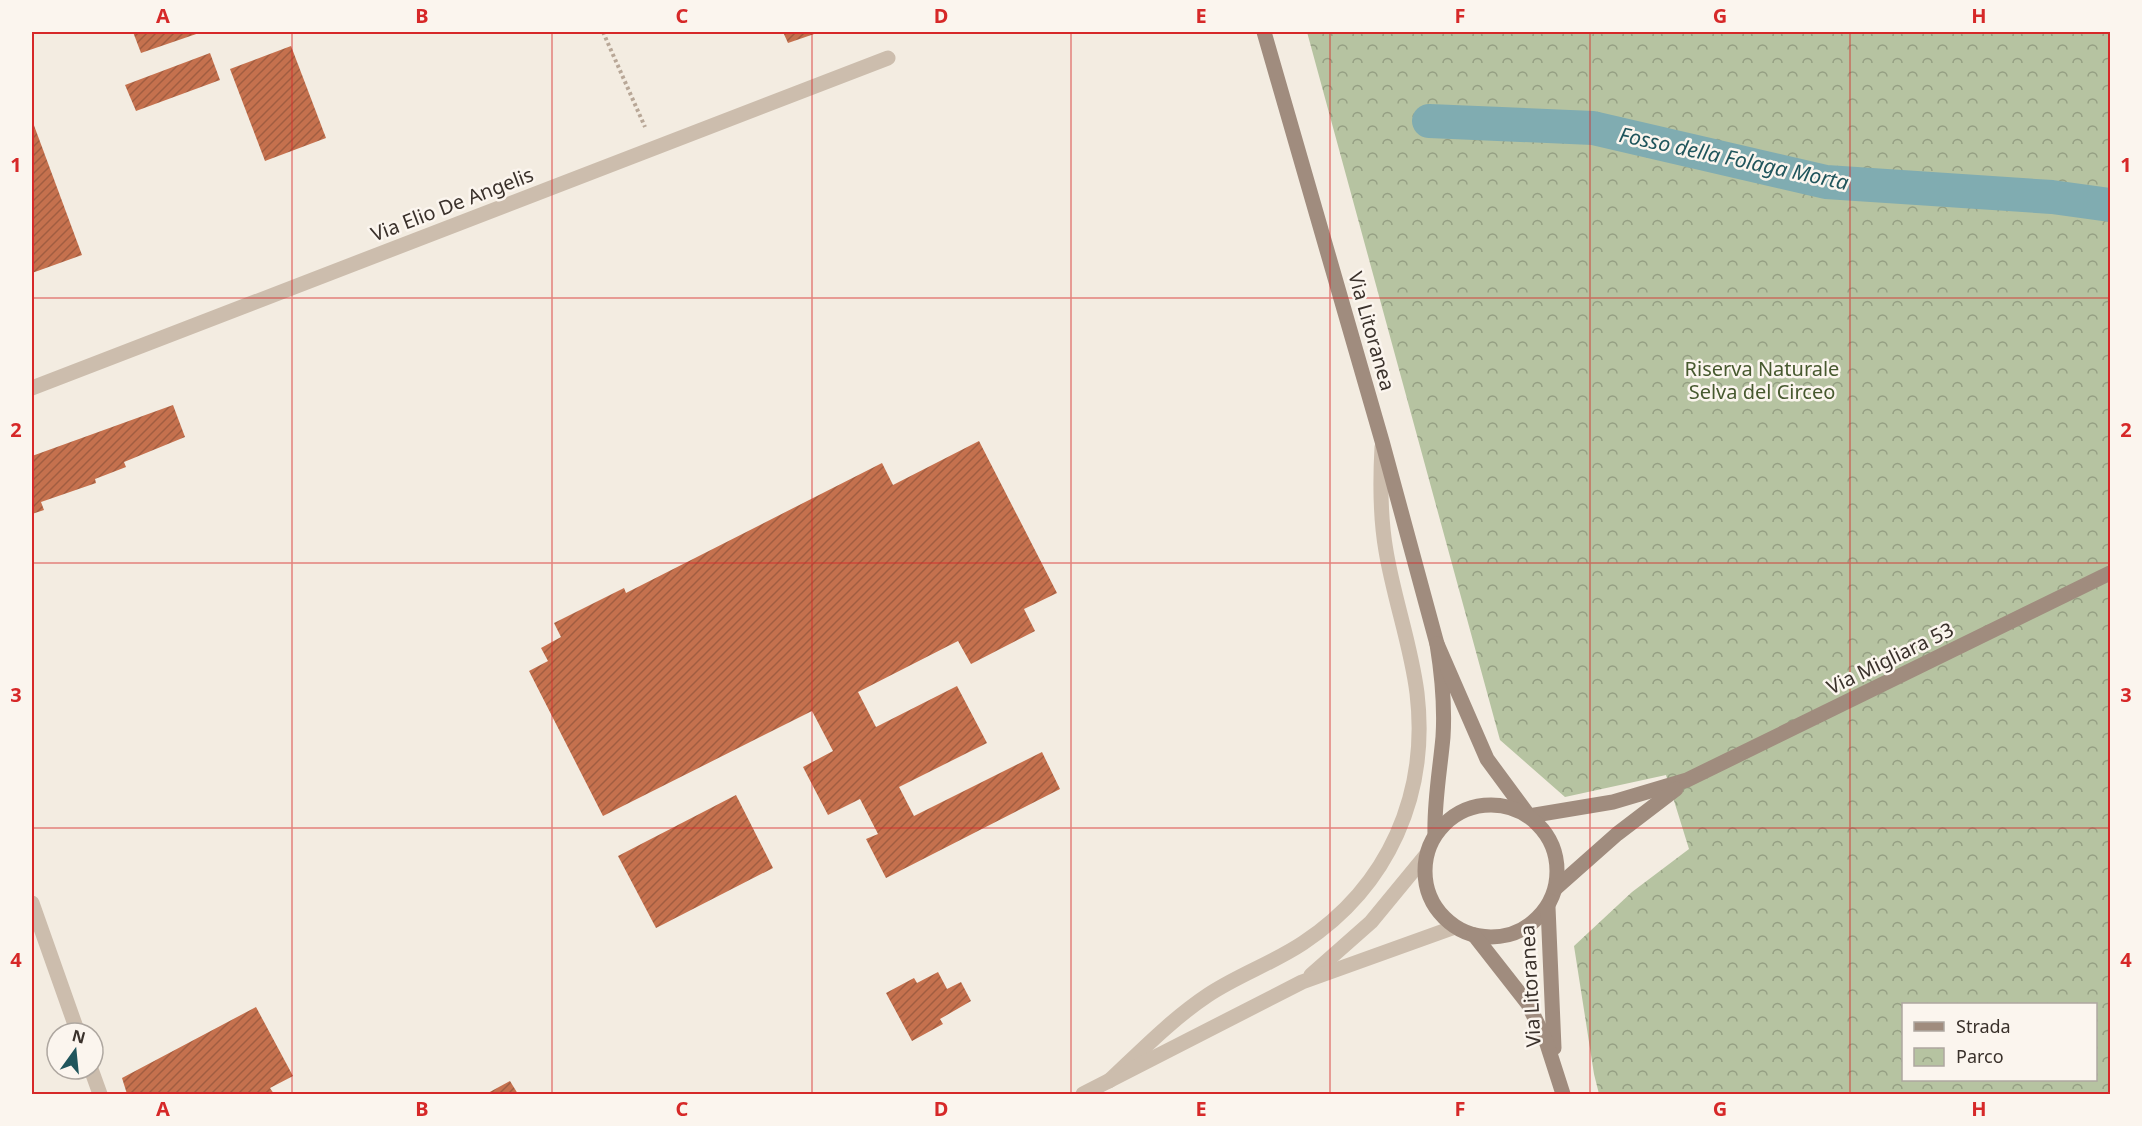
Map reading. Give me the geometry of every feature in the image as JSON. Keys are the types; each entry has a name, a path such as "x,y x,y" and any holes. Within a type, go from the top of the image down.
{"main road":[{"name":"Via Litoranea","path":"1264,32 1382,441 1437,644 1483,751 1496,774 1529,816"},
{"name":"Via Migliara 53","path":"1529,816 1613,802 1687,780 2110,573"},
{"name":"Via Litoranea","path":"1435,834 1443,716 1437,644"},
{"name":"Via Migliara 53","path":"1556,888 1617,834 1687,780"},
{"path":"1488,804 1509,806 1529,816 1544,829 1554,847 1558,867 1556,888 1548,907 1534,923 1516,933 1495,938 1474,935 1455,927 1440,913 1429,895 1425,874 1427,854 1435,834 1449,819 1468,808 1488,804"},
{"name":"Via Litoranea","path":"1548,907 1555,1064"},
{"name":"Via Litoranea","path":"1474,935 1528,1004 1555,1064 1563,1095"}],"street":[{"name":"Via Elio De Angelis","path":"32,388 888,58"},
{"path":"1109,1081 1197,1002 1227,982 1301,944 1326,926 1367,886 1398,835 1416,777 1419,723 1410,650 1382,527 1382,441"},
{"path":"1302,982 1371,922 1427,854"},
{"path":"32,903 74,1021"},
{"path":"1083,1095 1302,982 1455,927"}],"path":[{"path":"603,32 654,148"}],"green space":[{"name":"Riserva Naturale Selva del Circeo","path":"1307,32 2110,32 2110,1094 1599,1094 1574,946 1632,892 1689,849 1666,775 1565,797 1500,740"}],"building":[{"path":"133,32 202,32 141,53"},
{"path":"783,32 820,32 788,43"},
{"path":"291,46 326,138 265,161 230,69"},
{"path":"210,53 220,80 136,111 125,85"},
{"path":"32,120 82,255 32,273"},
{"path":"173,405 185,437 124,462 126,467 95,479 96,483 41,502 44,510 32,514 32,456"},
{"path":"979,441 1057,593 1024,609 1035,631 971,664 958,641 858,692 876,727 957,686 987,743 899,787 914,816 1042,752 1060,789 886,878 866,839 878,834 860,799 828,815 803,767 833,751 812,711 603,816 529,671 548,661 541,648 561,637 554,623 624,588 626,593 882,463 893,485"},
{"path":"736,795 773,868 656,928 618,856"},
{"path":"938,972 947,989 961,982 971,1001 940,1019 943,1024 912,1041 886,993 914,978 917,983"},
{"path":"256,1007 293,1076 270,1088 274,1094 127,1094 122,1078"},
{"path":"510,1081 518,1094 486,1094"}],"waterway":[{"name":"Fosso della Folaga Morta","path":"1429,121 1593,128 1826,182 2052,197 2110,205"}]}
